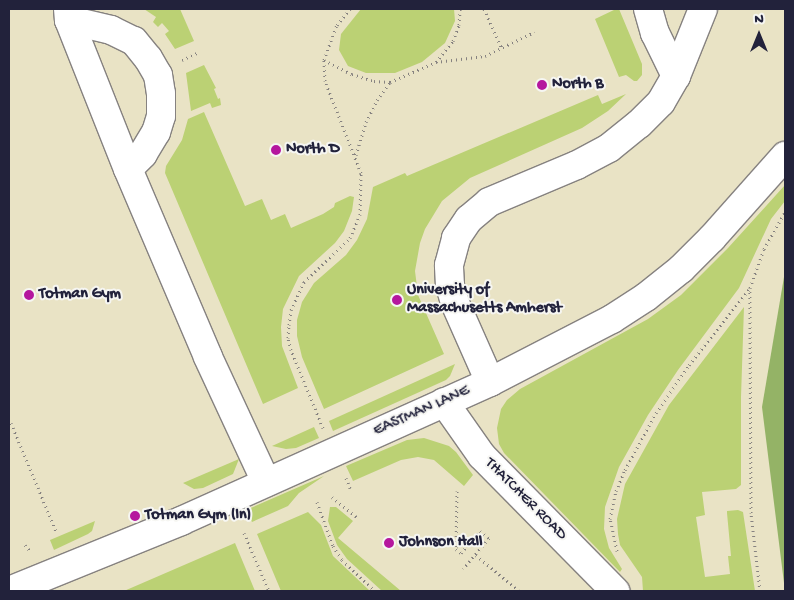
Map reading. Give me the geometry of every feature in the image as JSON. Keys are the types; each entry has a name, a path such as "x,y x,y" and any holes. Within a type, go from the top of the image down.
{"street":[{"path":"648,9 655,33 676,76"},
{"path":"490,382 455,303 450,286 449,265 456,238 469,219 489,202 577,165 609,148 640,124 661,102 676,76 703,9"},
{"path":"69,15 111,30 134,42 148,58 158,75 162,94 161,116 156,132 143,154 128,170"},
{"path":"69,15 128,170 212,366 266,482"},
{"name":"EASTMAN LANE","path":"9,591 181,521 490,382 569,342 646,297 681,269 712,238 785,156"},
{"name":"THATCHER ROAD","path":"444,402 482,456 615,591"}],"path":[{"path":"325,435 288,338 291,310 304,282 350,238 360,215 361,173 356,156 325,81 324,60 338,25 350,9"},
{"path":"436,62 453,40 459,25 460,9"},
{"path":"484,9 502,49"},
{"path":"324,60 352,74 374,81 390,82 436,62 485,56 534,32"},
{"path":"177,62 199,52"},
{"path":"356,156 358,141 366,122 377,100 390,82"},
{"path":"618,553 611,532 610,519 616,492 625,470 656,413 683,373 750,288 764,249 785,212"},
{"path":"750,288 751,512 760,591"},
{"path":"11,423 56,531"},
{"path":"348,483 350,488"},
{"path":"457,491 456,549 461,553 480,531 489,538 463,569"},
{"path":"332,497 357,517"},
{"path":"317,502 333,546 342,560 375,591"},
{"path":"244,533 269,591"},
{"path":"476,554 519,591"}],"green space":[{"path":"144,9 180,9 194,41 175,49 165,34 169,31 162,23 158,27 153,22 156,17"},
{"path":"361,9 454,9 455,21 445,43 422,62 395,73 366,73 348,66 339,50 341,34"},
{"path":"619,9 642,64 642,75 637,81 626,75 619,77 595,19"},
{"path":"204,65 216,88 214,89 218,99 220,98 221,105 212,108 210,103 191,111 186,73"},
{"path":"626,94 608,111 582,128 470,178 442,201 425,229 420,243 415,271 418,295 444,354 324,409 302,357 297,336 297,320 302,302 314,283 346,255 357,240 367,219 373,187 405,173 407,176 598,95 602,104"},
{"path":"204,112 245,206 262,199 271,220 285,214 291,228 323,214 334,207 335,203 350,196 354,197 352,211 344,231 335,243 299,276 283,309 281,327 282,346 298,388 263,404 165,173 166,166 182,140 188,119"},
{"path":"785,185 785,201 771,219 739,288 678,370 648,415 619,467 605,507 604,529 609,548 622,569 620,572 504,453 499,444 497,428 501,409 507,400 520,389 648,319 681,295 728,248"},
{"path":"785,271 785,591 762,407"},
{"path":"744,307 741,485 736,489 702,492 705,515 696,517 705,577 730,574 728,556 731,556 727,511 738,510 743,512 755,591 643,591 642,577 620,545 618,534 617,519 625,484 669,405"},
{"path":"455,364 450,376 446,380 333,431 329,421"},
{"path":"314,427 319,438 296,448 286,449 272,446"},
{"path":"424,438 449,446 456,452 473,475 464,486 434,460 418,457 401,460 353,481 346,466 407,440"},
{"path":"239,459 233,474 203,488 194,489 183,483"},
{"path":"324,476 299,493 288,506 252,522 246,510"},
{"path":"330,507 336,507 353,521 338,538 401,591 382,591 347,559 337,545 328,521"},
{"path":"308,512 321,525 333,556 370,591 281,591 257,534"},
{"path":"95,521 92,531 88,534 54,550 50,540"},
{"path":"235,543 255,591 124,591"}],"place":[{"name":"North B","path":"542,85"},
{"name":"North D","path":"276,150"},
{"name":"Totman Gym","path":"29,295"},
{"name":"University of Massachusetts Amherst","path":"397,300"},
{"name":"Totman Gym (In)","path":"135,516"},
{"name":"Johnson Hall","path":"389,543"}]}
